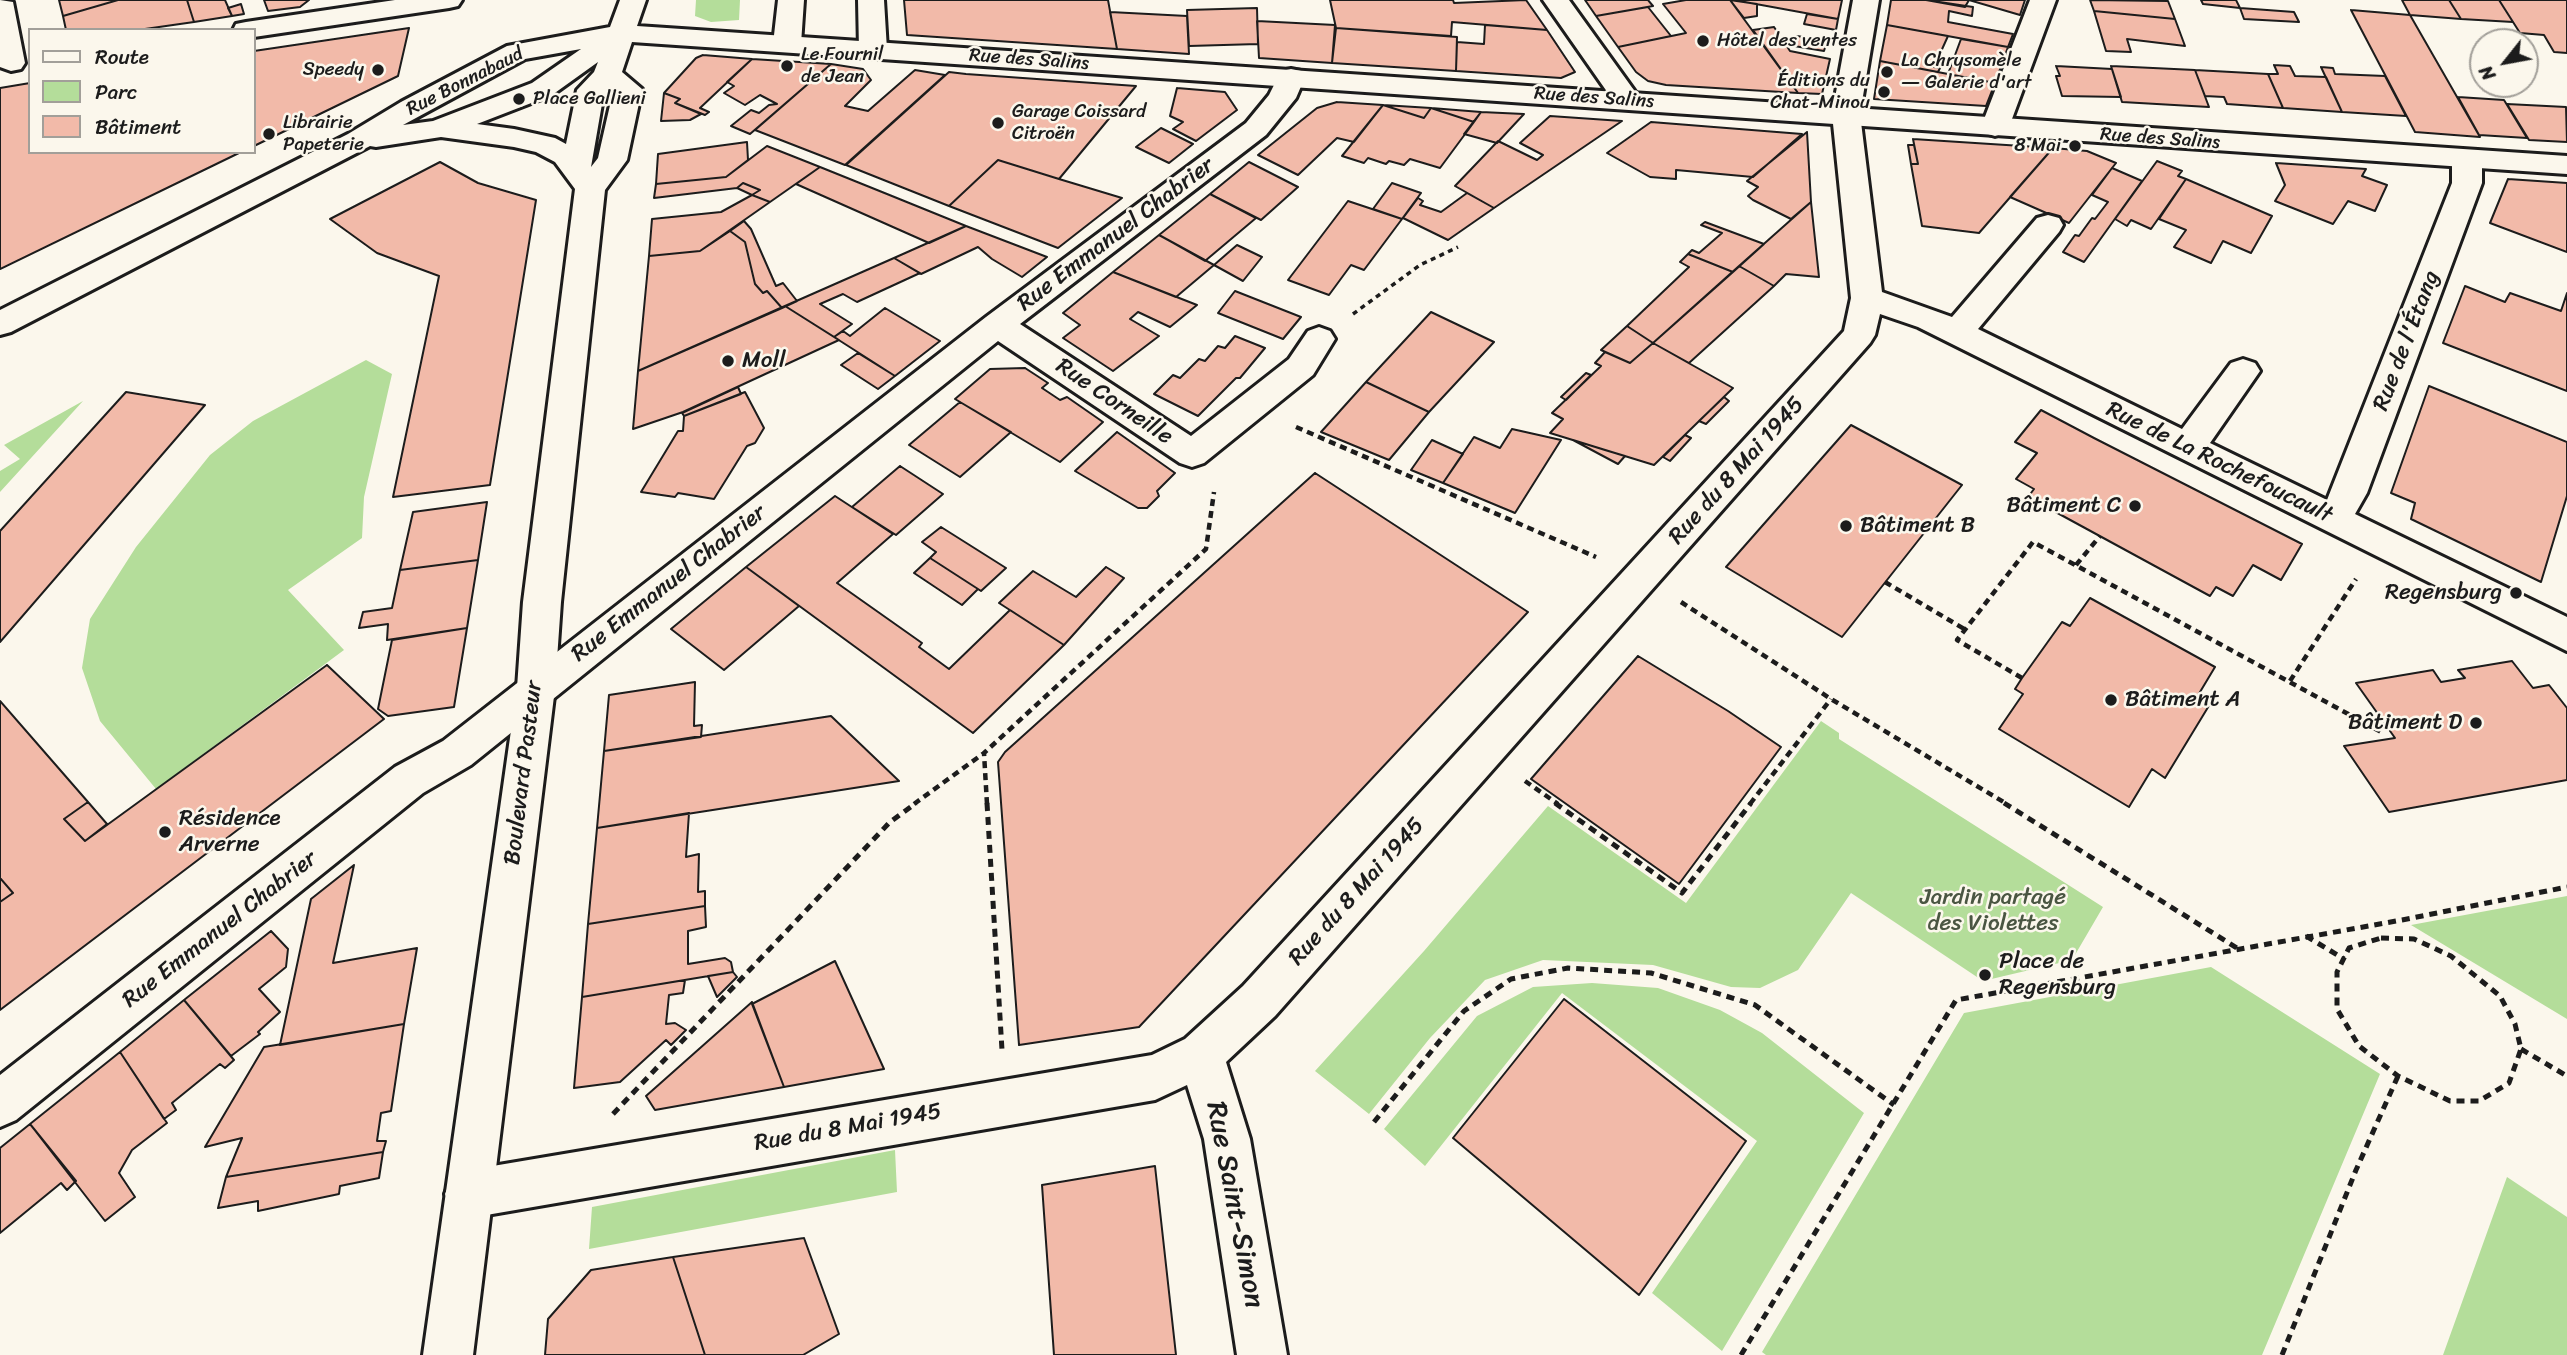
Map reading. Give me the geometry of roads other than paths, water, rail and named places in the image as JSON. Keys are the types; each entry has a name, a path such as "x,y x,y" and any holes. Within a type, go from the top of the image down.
{"street":[{"path":"256,28 372,5 449,0"},
{"name":"Boulevard Pasteur","path":"448,1355 536,688 591,90 607,75 633,0"},
{"path":"787,44 791,0"},
{"path":"871,0 873,50"},
{"path":"1556,0 1627,100"},
{"name":"Rue du 8 Mai 1945","path":"469,1194 1155,1077 1201,1055 1259,1001 1859,335 1867,298 1846,114 1866,0"},
{"path":"1995,127 2043,0"},
{"path":"0,2 14,63"},
{"name":"Rue des Salins","path":"622,33 2567,165"},
{"name":"Rue Bonnabaud","path":"358,140 438,129 542,89 622,33"},
{"name":"Rue Bonnabaud","path":"0,324 358,140 411,108 517,52 622,33"},
{"name":"Rue Emmanuel Chabrier","path":"0,1104 409,780 457,753 997,325 1256,129 1282,98 1291,77"},
{"name":"Rue Bonnabaud","path":"438,129 514,138 545,145 565,155 583,178"},
{"name":"Rue de l'Étang","path":"2334,520 2349,493 2467,183 2467,159"},
{"path":"1958,333 2048,225"},
{"name":"Rue de La Rochefoucault","path":"1867,298 1898,306 1958,333 2567,635"},
{"name":"Rue Corneille","path":"997,325 1192,454 1301,367 1319,340"},
{"path":"2187,448 2243,371"},
{"name":"Rue Saint-Simon","path":"1201,1055 1227,1139 1262,1355"}],"place":[{"name":"Hôtel des ventes","path":"1703,41"},
{"name":"Le Fournil de Jean","path":"787,66"},
{"name":"Speedy","path":"378,70"},
{"name":"La Chrysomèle — Galerie d'art","path":"1887,72"},
{"name":"Éditions du Chat-Minou","path":"1884,92"},
{"name":"Place Gallieni","path":"519,99"},
{"name":"Garage Coissard Citroën","path":"998,123"},
{"name":"Librairie Papeterie","path":"269,134"},
{"name":"8 Mai","path":"2075,146"},
{"name":"Moll","path":"728,361"},
{"name":"Bâtiment C","path":"2135,506"},
{"name":"Bâtiment B","path":"1846,526"},
{"name":"Regensburg","path":"2516,593"},
{"name":"Bâtiment A","path":"2111,700"},
{"name":"Bâtiment D","path":"2476,723"},
{"name":"Résidence Arverne","path":"165,832"},
{"name":"Place de Regensburg","path":"1985,975"}],"park label":[{"name":"Jardin partagé des Violettes","path":"1993,911"}]}
